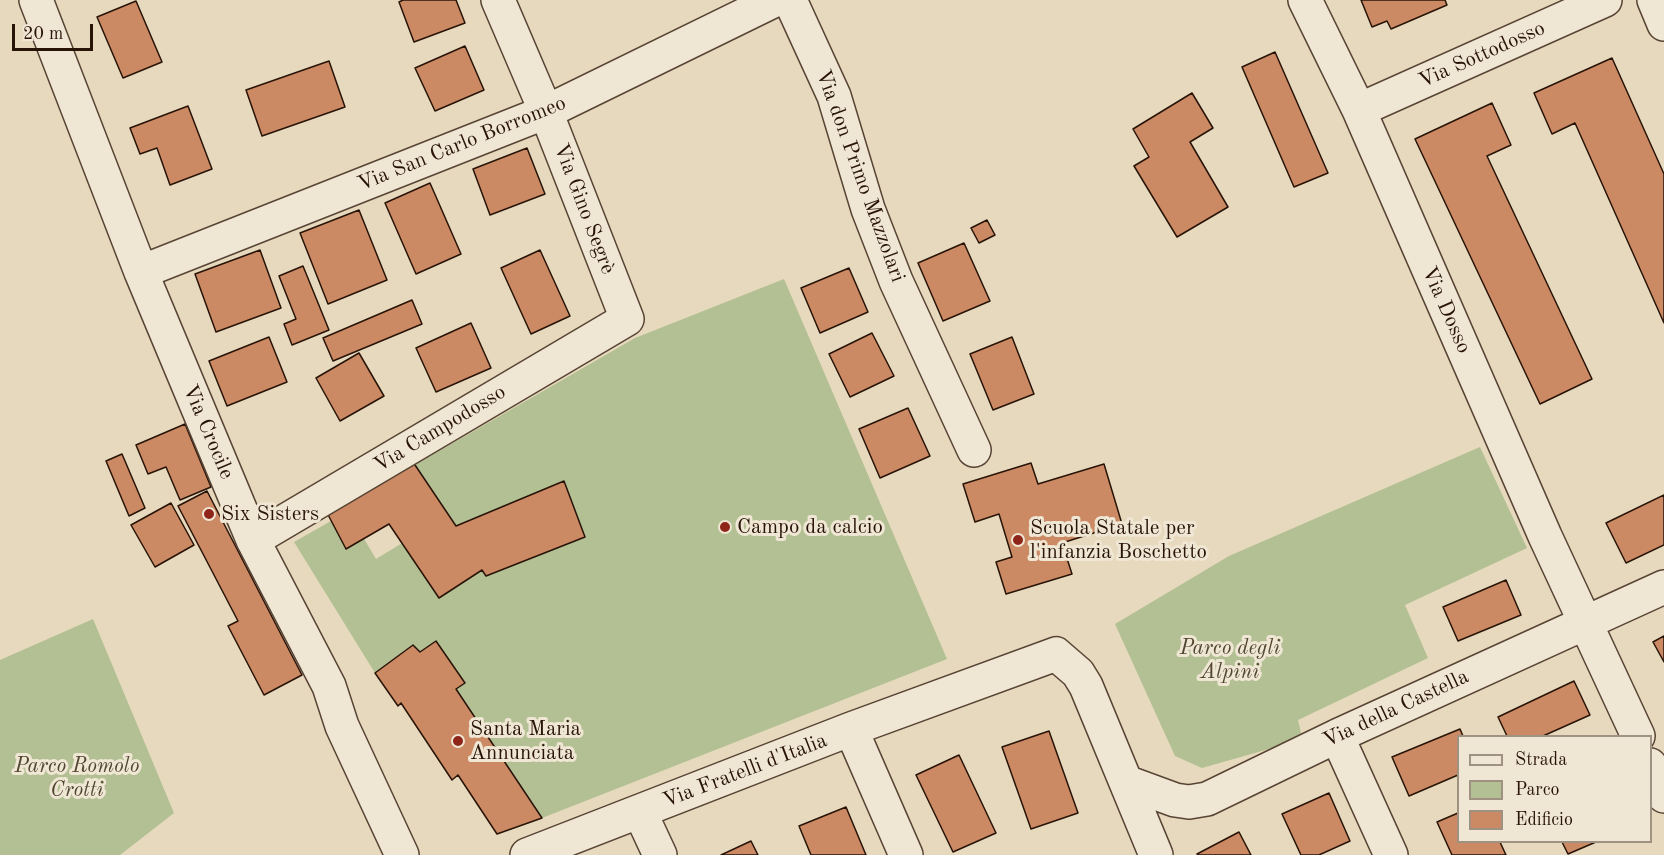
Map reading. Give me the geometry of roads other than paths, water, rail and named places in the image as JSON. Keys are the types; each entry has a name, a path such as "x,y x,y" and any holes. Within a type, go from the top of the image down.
{"street":[{"name":"Via Crocile","path":"36,0 141,272 253,540 329,687 342,726 402,855"},
{"name":"Via Gino Segrè","path":"498,0 546,112 627,319"},
{"name":"Via San Carlo Borromeo","path":"141,272 546,112 775,0"},
{"name":"Via don Primo Mazzolari","path":"790,0 834,96 868,209 896,281 975,450"},
{"name":"Via Dosso","path":"1305,0 1359,110 1545,536 1638,735"},
{"name":"Via Sottodosso","path":"1359,110 1605,0"},
{"path":"1654,0 1664,24"},
{"name":"Via Campodosso","path":"253,540 627,319"},
{"name":"Via della Castella","path":"1126,782 1174,800 1189,802 1208,799 1337,736 1664,587"},
{"name":"Via Fratelli d'Italia","path":"527,855 851,729 1056,654 1078,673 1086,686 1126,782"},
{"name":"Via Fratelli d'Italia","path":"851,729 906,855"},
{"path":"1337,736 1391,855"},
{"path":"1652,769 1664,796"},
{"path":"1126,782 1156,855"},
{"name":"Via Fratelli d'Italia","path":"640,812 660,855"}],"place":[{"name":"Six Sisters","path":"209,514"},
{"name":"Campo da calcio","path":"725,527"},
{"name":"Scuola Statale per l'infanzia Boschetto","path":"1018,540"},
{"name":"Santa Maria Annunciata","path":"458,741"}],"park label":[{"name":"Parco degli Alpini","path":"1230,660"},
{"name":"Parco Romolo Crotti","path":"77,778"}]}
